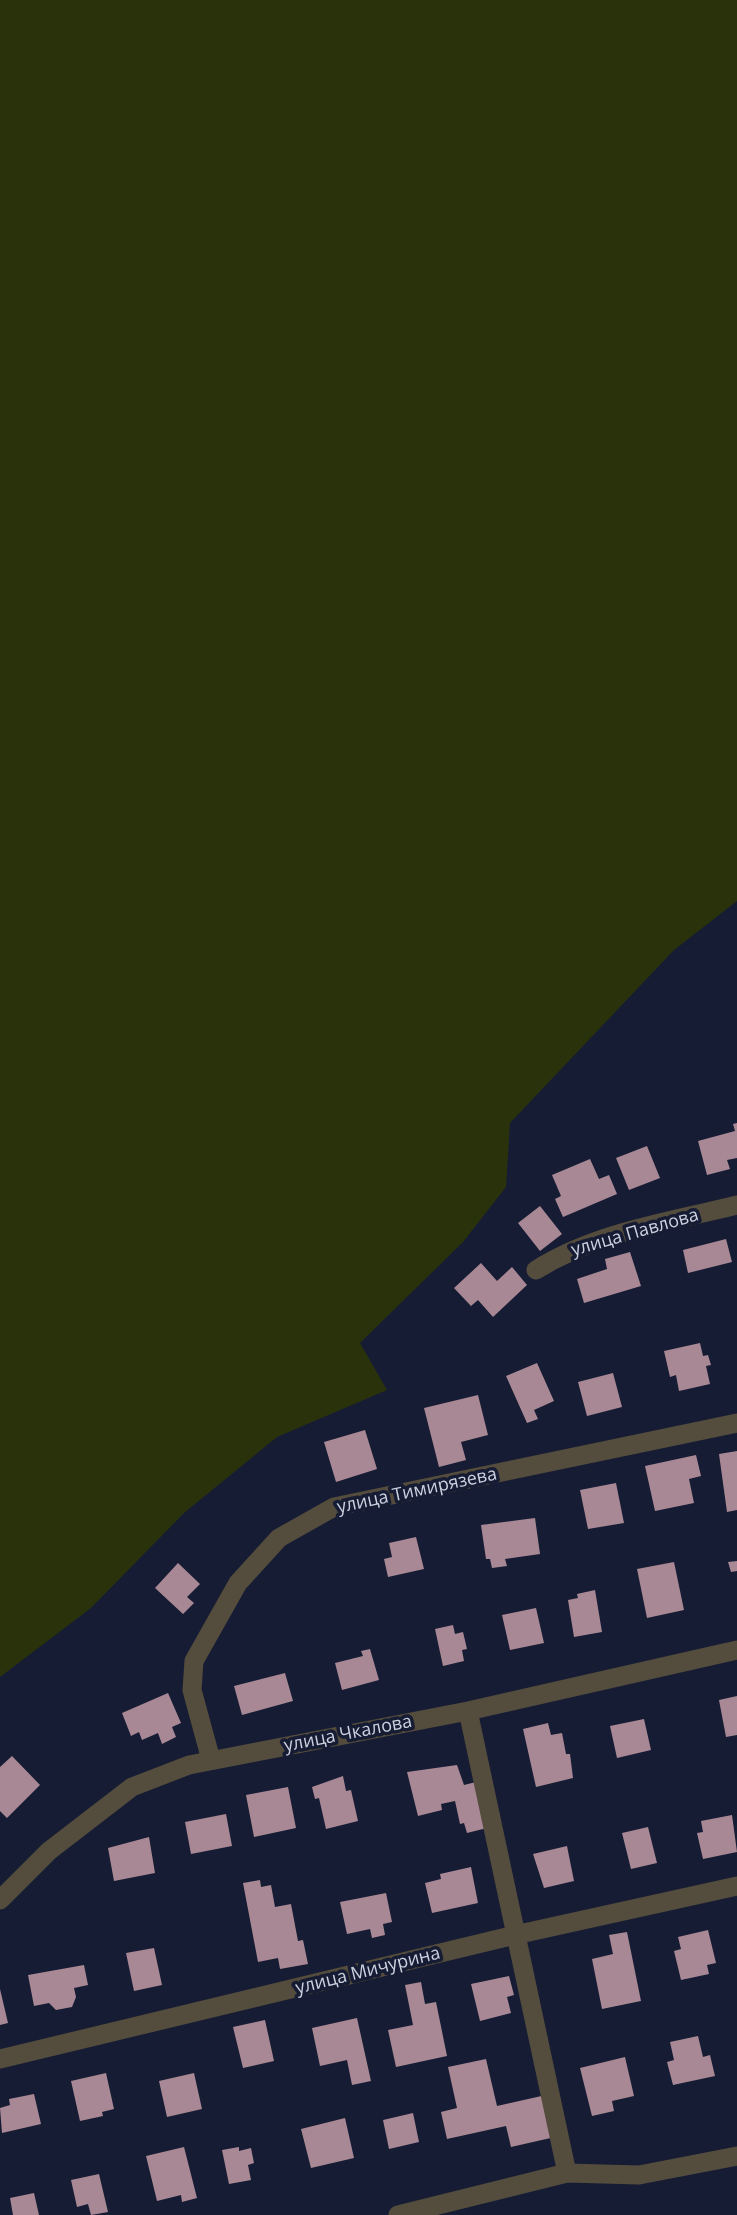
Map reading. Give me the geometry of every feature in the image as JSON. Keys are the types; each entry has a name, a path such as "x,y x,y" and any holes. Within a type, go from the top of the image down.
{"street":[{"name":"улица Павлова","path":"536,1270 566,1251 600,1240 737,1205"},
{"name":"улица Тимирязева","path":"211,1760 192,1690 194,1661 238,1583 279,1538 334,1507 737,1423"},
{"name":"улица Чкалова","path":"0,1900 49,1851 132,1787 189,1765 468,1710 737,1650"},
{"path":"468,1710 567,2173"},
{"name":"улица Мичурина","path":"0,2059 515,1935 737,1886"},
{"path":"398,2215 567,2173 639,2175 737,2156"}],"green space":[{"path":"0,0 737,0 737,901 674,950 510,1123 506,1187 463,1242 360,1343 387,1390 277,1437 184,1513 91,1608 0,1677"}],"building":[{"path":"737,1123 737,1158 727,1160 730,1169 707,1175 698,1141 735,1131 733,1124"},
{"path":"647,1146 660,1178 629,1190 616,1158"},
{"path":"590,1159 599,1179 609,1175 617,1194 563,1217 555,1199 561,1196 552,1175"},
{"path":"540,1206 562,1234 540,1251 518,1223"},
{"path":"726,1239 732,1262 688,1273 683,1250"},
{"path":"630,1252 641,1286 584,1303 577,1279 607,1269 605,1259"},
{"path":"481,1263 497,1281 512,1267 527,1285 493,1317 478,1300 471,1306 454,1288"},
{"path":"700,1343 703,1356 708,1355 711,1365 706,1366 710,1384 679,1391 676,1375 670,1377 664,1351"},
{"path":"537,1363 554,1401 534,1410 538,1419 527,1423 506,1376"},
{"path":"613,1373 622,1407 587,1416 578,1382"},
{"path":"478,1395 488,1435 461,1442 466,1460 439,1467 424,1408"},
{"path":"365,1430 377,1469 336,1482 324,1442"},
{"path":"737,1451 737,1510 727,1512 719,1454"},
{"path":"696,1455 701,1476 689,1479 694,1503 655,1511 645,1466"},
{"path":"616,1483 624,1523 588,1529 580,1490"},
{"path":"535,1518 540,1554 505,1559 507,1566 492,1568 490,1559 486,1559 481,1525"},
{"path":"416,1537 424,1569 388,1577 384,1559 392,1557 389,1543"},
{"path":"737,1561 737,1571 731,1572 728,1562"},
{"path":"674,1562 684,1610 647,1618 637,1569"},
{"path":"178,1563 200,1584 187,1597 194,1603 183,1614 155,1588"},
{"path":"595,1590 602,1632 574,1637 568,1600 578,1598 577,1594"},
{"path":"536,1608 544,1643 510,1650 502,1615"},
{"path":"453,1625 455,1634 463,1632 467,1649 462,1650 464,1661 443,1666 435,1629"},
{"path":"370,1649 379,1680 342,1690 335,1663 363,1656 361,1651"},
{"path":"285,1673 293,1701 242,1715 234,1686"},
{"path":"168,1693 181,1723 172,1727 176,1737 162,1744 158,1733 142,1740 139,1732 131,1736 122,1713"},
{"path":"737,1696 737,1735 726,1737 719,1700"},
{"path":"644,1719 651,1750 617,1758 610,1726"},
{"path":"548,1723 551,1735 562,1733 566,1754 570,1754 573,1778 536,1787 523,1729"},
{"path":"12,1756 40,1785 7,1818 0,1811 0,1767"},
{"path":"457,1765 464,1785 476,1782 487,1828 467,1833 464,1823 460,1824 455,1801 441,1804 442,1810 418,1816 407,1772"},
{"path":"343,1776 346,1791 351,1790 358,1821 326,1829 319,1798 315,1799 312,1787"},
{"path":"288,1787 296,1828 254,1837 246,1795"},
{"path":"226,1814 232,1846 191,1854 185,1822"},
{"path":"732,1815 737,1852 703,1859 697,1833 703,1832 701,1821"},
{"path":"648,1827 657,1863 631,1869 622,1833"},
{"path":"149,1837 155,1873 114,1881 108,1848"},
{"path":"567,1846 574,1881 544,1888 533,1854"},
{"path":"471,1867 478,1903 432,1913 425,1883 441,1879 440,1874"},
{"path":"260,1880 261,1887 271,1885 275,1907 291,1904 298,1941 303,1940 308,1964 280,1969 278,1958 258,1962 243,1883"},
{"path":"386,1893 392,1922 383,1924 385,1935 372,1938 370,1929 347,1934 340,1902"},
{"path":"708,1930 716,1963 707,1965 709,1974 681,1980 674,1951 681,1949 678,1937"},
{"path":"627,1932 641,2001 602,2009 592,1959 613,1954 609,1935"},
{"path":"154,1948 162,1985 134,1991 126,1953"},
{"path":"84,1965 88,1985 74,1988 76,1997 72,2007 56,2010 49,2003 34,2006 28,1975"},
{"path":"509,1976 514,1995 507,1997 511,2013 480,2021 471,1984"},
{"path":"421,1982 425,2004 436,2002 447,2056 396,2067 388,2030 413,2025 405,1985"},
{"path":"0,1989 8,2023 0,2025"},
{"path":"357,2018 371,2081 352,2085 347,2060 320,2066 312,2028"},
{"path":"265,2020 274,2061 243,2068 233,2027"},
{"path":"698,2036 703,2057 710,2055 715,2076 673,2085 667,2062 674,2060 670,2042"},
{"path":"625,2057 634,2096 612,2101 614,2111 592,2116 580,2068"},
{"path":"486,2059 497,2106 546,2095 555,2137 511,2147 506,2126 447,2139 441,2112 457,2108 448,2067"},
{"path":"106,2073 114,2109 102,2112 103,2116 80,2121 71,2081"},
{"path":"194,2073 202,2109 167,2117 159,2081"},
{"path":"34,2094 41,2124 2,2133 0,2108 10,2105 9,2099"},
{"path":"413,2113 419,2142 389,2149 383,2120"},
{"path":"345,2118 354,2158 311,2168 301,2129"},
{"path":"184,2147 197,2198 182,2202 181,2195 157,2201 146,2156"},
{"path":"239,2147 239,2151 251,2148 254,2163 248,2165 251,2180 229,2184 222,2150"},
{"path":"99,2174 108,2212 91,2215 88,2204 77,2207 71,2180"},
{"path":"34,2193 39,2215 13,2215 10,2198"}]}
